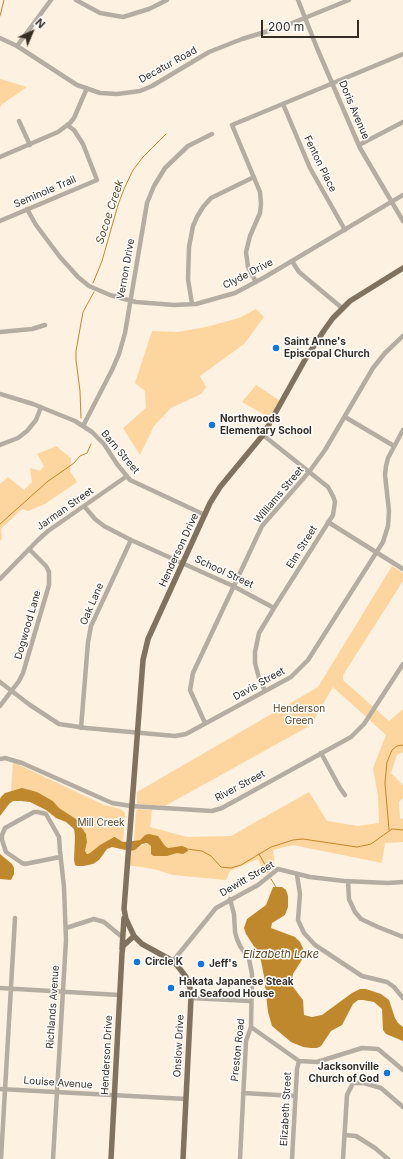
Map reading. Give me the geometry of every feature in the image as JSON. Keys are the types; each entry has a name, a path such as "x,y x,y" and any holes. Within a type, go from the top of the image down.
{"main road":[{"name":"Henderson Drive","path":"122,953 142,664 148,639 182,563 220,487 263,435 315,343 342,308 356,297 403,268"},
{"name":"Henderson Drive","path":"111,1159 122,953 123,946 134,936 126,920 124,909"},
{"name":"Onslow Drive","path":"134,936 142,944 173,961 186,977 190,988 191,998 183,1159"}],"street":[{"path":"17,46 51,0"},
{"path":"76,0 100,14 123,17 155,6 167,0"},
{"path":"152,0 155,6"},
{"name":"Doris Avenue","path":"298,0 332,84 359,145 403,221"},
{"name":"Decatur Road","path":"0,38 17,46 77,85 100,93 117,94 140,91 152,86 209,52 242,39 285,26 349,0"},
{"path":"256,282 248,267 246,252 250,236 260,214 260,192 232,125 403,54"},
{"path":"0,157 30,145 58,132 67,126 74,118 87,88"},
{"name":"Fenton Place","path":"283,104 310,168 345,230"},
{"path":"19,121 30,145"},
{"path":"359,145 403,122"},
{"name":"Seminole Trail","path":"0,221 97,180 83,144 74,130 67,126"},
{"name":"Vernon Drive","path":"83,426 119,354 125,333 147,203 154,186 165,168 188,146 212,134"},
{"path":"192,304 188,279 189,247 193,226 197,217 211,198 254,177"},
{"name":"Clyde Drive","path":"27,209 36,225 60,257 78,277 89,286 110,295 130,300 174,305 192,304 235,293 345,230 403,194"},
{"path":"292,261 299,272 342,308"},
{"path":"0,332 32,329 45,325"},
{"name":"Williams Street","path":"205,723 190,690 192,673 262,526 309,472 325,450 373,368 384,353 403,336"},
{"name":"Barn Street","path":"0,394 41,407 75,421 104,444 130,480 205,515"},
{"path":"0,445 18,438 27,431 36,420 41,407"},
{"path":"345,417 394,446"},
{"name":"Davis Street","path":"0,682 55,723 64,726 175,736 186,734 291,677 308,660 383,542 388,526 389,511 385,475 388,458 403,430"},
{"name":"Elm Street","path":"263,435 328,487 335,502 334,515 328,522 274,608 260,634 255,652 255,663 259,678 265,691"},
{"name":"Jarman Street","path":"0,579 48,531 127,476"},
{"name":"School Street","path":"84,506 95,519 104,526 131,540 234,586 274,608"},
{"path":"328,522 403,569"},
{"name":"Oak Lane","path":"81,728 88,642 91,626 131,540"},
{"name":"Dogwood Lane","path":"0,706 19,681 23,673 49,585 49,572 46,566 29,549"},
{"name":"River Street","path":"0,759 5,758 22,763 112,803 131,806 212,811 222,808 351,736 364,724 403,664"},
{"path":"321,753 345,795"},
{"name":"Richlands Avenue","path":"53,1159 66,953 64,886 59,837 50,818 44,812 34,812 5,828 2,835 2,840 6,852 22,863 60,857"},
{"name":"Dewitt Street","path":"173,961 216,908 258,885 278,869 297,875 348,881 388,883 403,882"},
{"path":"297,875 300,894 298,920 304,933 315,945 362,976 387,982 394,987 403,998"},
{"path":"348,881 349,899 355,912 361,919 403,937"},
{"name":"Preston Road","path":"230,899 234,914 237,939 249,959 252,974 250,1001 251,1027 246,1041 242,1093 240,1159"},
{"path":"1,1159 3,1089 12,988 15,918"},
{"path":"66,928 94,919 104,922 122,937"},
{"path":"0,988 119,995"},
{"path":"191,998 250,1001"},
{"path":"251,1027 299,1061 317,1062 362,1048 378,1049 403,1070"},
{"name":"Elizabeth Street","path":"292,1159 295,1096 299,1061"},
{"path":"343,1159 346,1095 353,1083 364,1083 381,1088 403,1107"},
{"name":"Louise Avenue","path":"3,1089 186,1099"},
{"path":"242,1093 295,1096"},
{"path":"345,1135 356,1136 375,1148 388,1159"}],"green space":[{"path":"0,79 27,87 1,105 0,108"},
{"path":"256,309 264,317 244,344 200,376 206,387 201,394 171,408 154,426 140,455 123,428 146,408 145,391 135,383 152,331 178,332 206,327 239,318"},
{"path":"256,385 282,402 272,419 242,402"},
{"path":"56,446 71,458 70,471 77,482 45,504 28,511 22,509 1,529 2,539 0,541 0,484 8,477 24,490 32,482 30,468 40,471 44,466 37,454"},
{"name":"Henderson Green","path":"392,566 403,573 403,581 343,675 343,680 389,721 403,709 403,752 397,755 391,773 403,785 403,798 399,802 400,818 403,819 403,842 385,843 382,863 293,845 273,850 275,867 266,874 258,859 230,871 226,880 173,875 154,869 127,865 130,851 135,850 144,844 149,844 151,846 151,854 153,856 165,856 145,835 140,840 134,841 136,811 138,809 152,810 150,827 187,837 231,836 309,792 327,821 358,826 379,823 378,796 373,768 386,735 333,687 311,725 165,806 138,804 137,792 318,687"},
{"name":"Mill Creek","path":"13,762 104,805 121,809 125,813 123,842 114,837 90,853 85,853 87,842 86,834 76,819 59,808 53,801 37,792 11,791"}],"water":[{"path":"22,788 37,792 53,801 59,808 76,819 86,834 87,842 85,851 87,854 114,837 123,842 140,840 145,835 149,834 158,836 168,848 182,846 187,848 188,851 183,854 177,853 167,856 153,856 151,854 151,846 147,843 142,844 135,850 130,851 112,847 107,849 99,860 93,864 77,866 75,865 74,860 74,829 66,822 56,818 46,810 30,802 21,801 13,801 0,816 1,797 5,793"},
{"path":"0,854 12,864 14,868 14,874 11,880 0,879"},
{"name":"Elizabeth Lake","path":"273,887 282,887 286,890 288,896 288,907 285,915 272,923 271,928 295,937 303,948 303,958 293,974 292,979 293,987 303,1000 304,1015 312,1017 322,1015 352,993 360,989 366,989 381,994 389,1000 395,1018 403,1027 403,1041 386,1034 383,1030 382,1009 374,1002 363,1000 358,1000 353,1004 342,1025 331,1031 321,1046 317,1048 303,1047 291,1042 272,1026 268,1012 261,961 244,928 247,919 266,905"}],"waterway":[{"path":"0,16 4,0"},
{"name":"Socoe Creek","path":"93,283 102,261 118,205 133,170 143,157 166,134"},
{"name":"Socoe Creek","path":"81,418 76,351 83,312 94,292"},
{"name":"Socoe Creek","path":"0,524 47,482 74,463 80,456 87,453 91,444"},
{"path":"389,830 385,783 387,762 392,750 397,746 403,745"},
{"name":"Mill Creek","path":"187,849 202,851 211,856 221,867 231,868 241,865 271,847 293,840 303,839 357,847 371,844 392,829 403,830"},
{"path":"259,854 269,872"},
{"path":"271,879 276,887"}],"place":[{"name":"Saint Anne's Episcopal Church","path":"276,348"},
{"name":"Northwoods Elementary School","path":"212,425"},
{"name":"Circle K","path":"137,962"},
{"name":"Jeff's","path":"201,964"},
{"name":"Hakata Japanese Steak and Seafood House","path":"171,988"},
{"name":"Jacksonville Church of God","path":"387,1073"}]}
